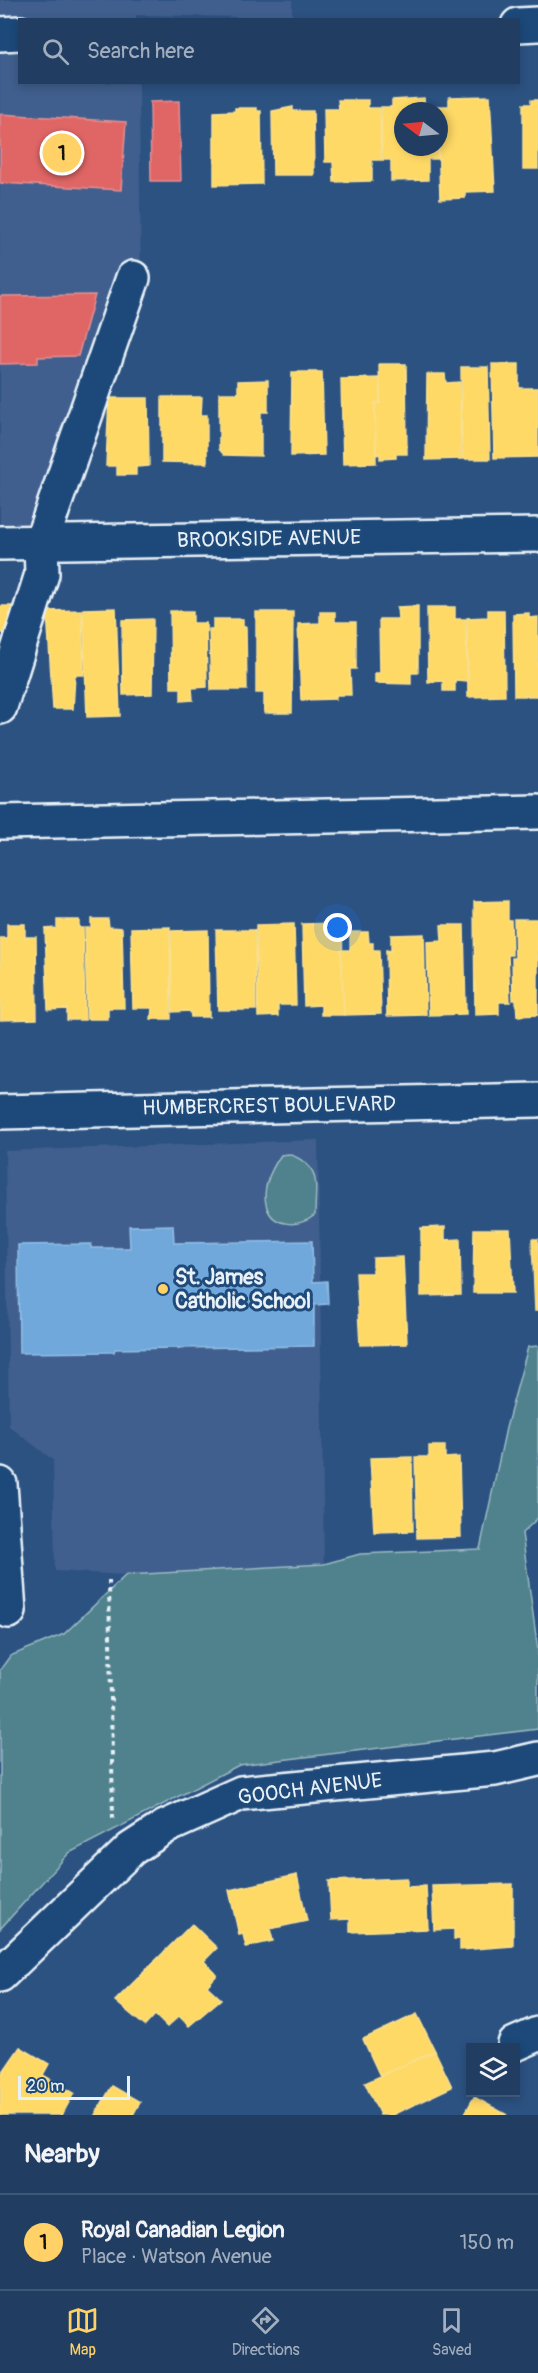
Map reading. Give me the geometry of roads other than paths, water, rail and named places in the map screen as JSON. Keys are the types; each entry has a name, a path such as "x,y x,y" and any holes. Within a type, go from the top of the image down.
{"street":[{"path":"520,25 538,24"},
{"path":"0,34 18,33"},
{"path":"0,707 42,574 41,543 133,278"},
{"name":"BROOKSIDE AVENUE","path":"0,543 538,535"},
{"path":"0,822 538,812"},
{"name":"HUMBERCREST BOULEVARD","path":"0,1112 538,1100"},
{"path":"0,1484 9,1611"},
{"name":"GOOCH AVENUE","path":"0,1975 131,1849 165,1827 241,1793 495,1769 538,1759"}],"place":[{"name":"Royal Canadian Legion","path":"62,153"},
{"name":"St. James Catholic School","path":"163,1289"}]}
